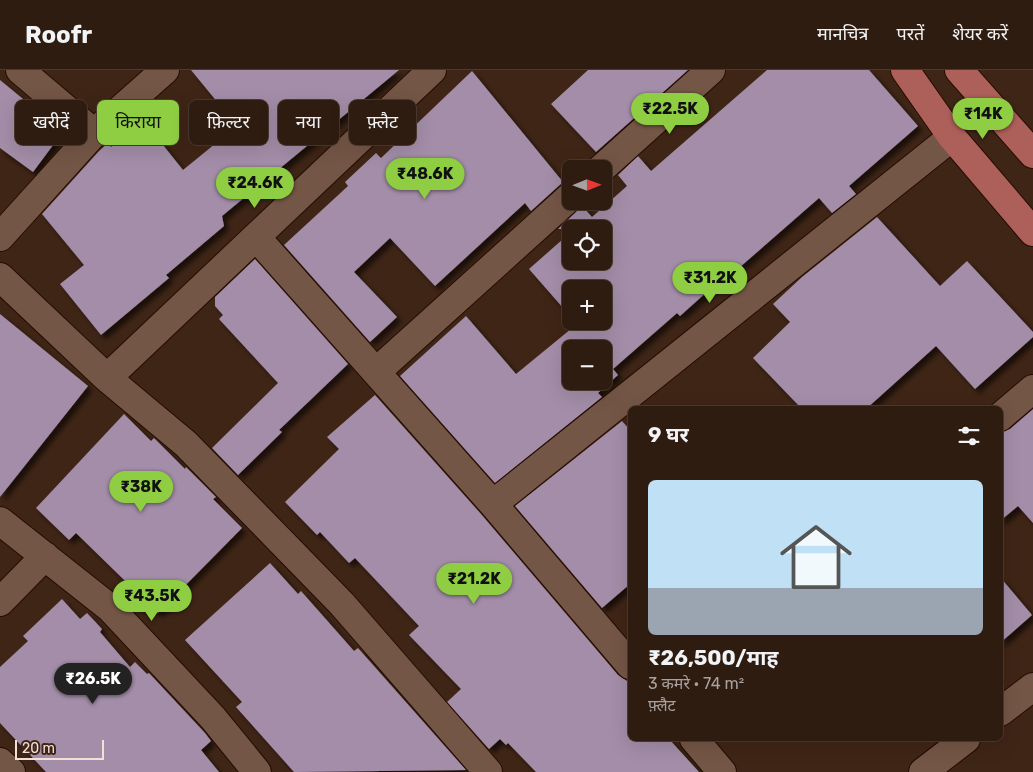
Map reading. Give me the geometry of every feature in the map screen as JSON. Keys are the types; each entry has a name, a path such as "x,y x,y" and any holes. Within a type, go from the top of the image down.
{"main road":[{"path":"905,70 952,137 1033,232"},
{"path":"961,71 1033,154"}],"street":[{"path":"20,70 94,133"},
{"path":"0,237 94,133 165,70"},
{"path":"107,378 432,70"},
{"path":"611,160 711,70"},
{"path":"638,401 952,137"},
{"path":"376,372 562,204"},
{"path":"256,237 493,504 628,663"},
{"path":"0,277 107,378 186,444 342,604 488,772"},
{"path":"1003,414 1033,389"},
{"path":"493,504 628,408"},
{"path":"0,522 110,608 213,718 257,772"},
{"path":"0,602 45,556"},
{"path":"1003,710 1033,687"},
{"path":"696,741 722,772"},
{"path":"923,772 963,741"},
{"path":"0,762 11,772"}],"building":[{"path":"191,70 399,70 363,100 349,100 349,111 339,119 339,100 278,100 278,145 308,145 222,216 224,226 166,275 169,278 101,335 60,284 84,265 42,214 106,145 111,147 113,145 163,145 183,170 214,145 268,145 268,100 216,100"},
{"path":"588,70 688,70 596,152 551,104"},
{"path":"767,70 869,70 918,126 849,186 856,194 832,213 819,198 740,267 738,264 680,316 677,313 613,369 618,375 612,380 612,340 562,340 562,390 601,390 598,393 602,397 495,483 400,376 466,316 516,374 570,330 612,330 612,280 562,280 562,307 529,269 562,240 562,270 612,270 612,220 567,220 578,210 586,210 592,217 600,210 612,210 612,199 627,186 618,175 638,156 651,171"},
{"path":"472,71 562,183 531,211 525,203 435,286 390,238 354,272 397,317 370,342 284,245 348,186 345,182 376,153 381,158 395,145 416,145 416,125"},
{"path":"0,80 24,100 15,100 15,145 53,145 33,172 0,148"},
{"path":"877,217 940,286 967,261 1033,332 1033,337 975,389 936,346 869,406 799,406 753,358 790,322 773,304 802,277"},
{"path":"255,259 348,364 279,430 282,432 238,475 212,448 278,383 219,319 223,315 215,306 215,297"},
{"path":"0,314 88,386 0,497"},
{"path":"375,395 481,514 618,675 628,682 628,741 671,741 699,772 536,772 508,743 506,745 500,739 489,749 447,702 461,689 409,635 419,626 355,558 349,563 320,532 317,535 285,502 339,449 327,437"},
{"path":"1033,409 1033,523 1018,506 1003,518 1003,431 1010,429"},
{"path":"124,414 151,441 154,438 185,469 186,467 216,497 213,499 242,528 158,613 76,533 69,540 36,508"},
{"path":"622,421 628,428 628,586 602,608 515,506"},
{"path":"270,563 298,594 301,591 354,651 358,648 466,770 294,772 236,707 242,702 185,640"},
{"path":"1003,581 1032,615 1003,640"},
{"path":"62,599 80,619 87,613 102,629 100,632 130,667 135,662 147,674 149,673 205,733 211,741 201,750 219,772 46,772 0,723 0,667 28,641 23,636"}]}
